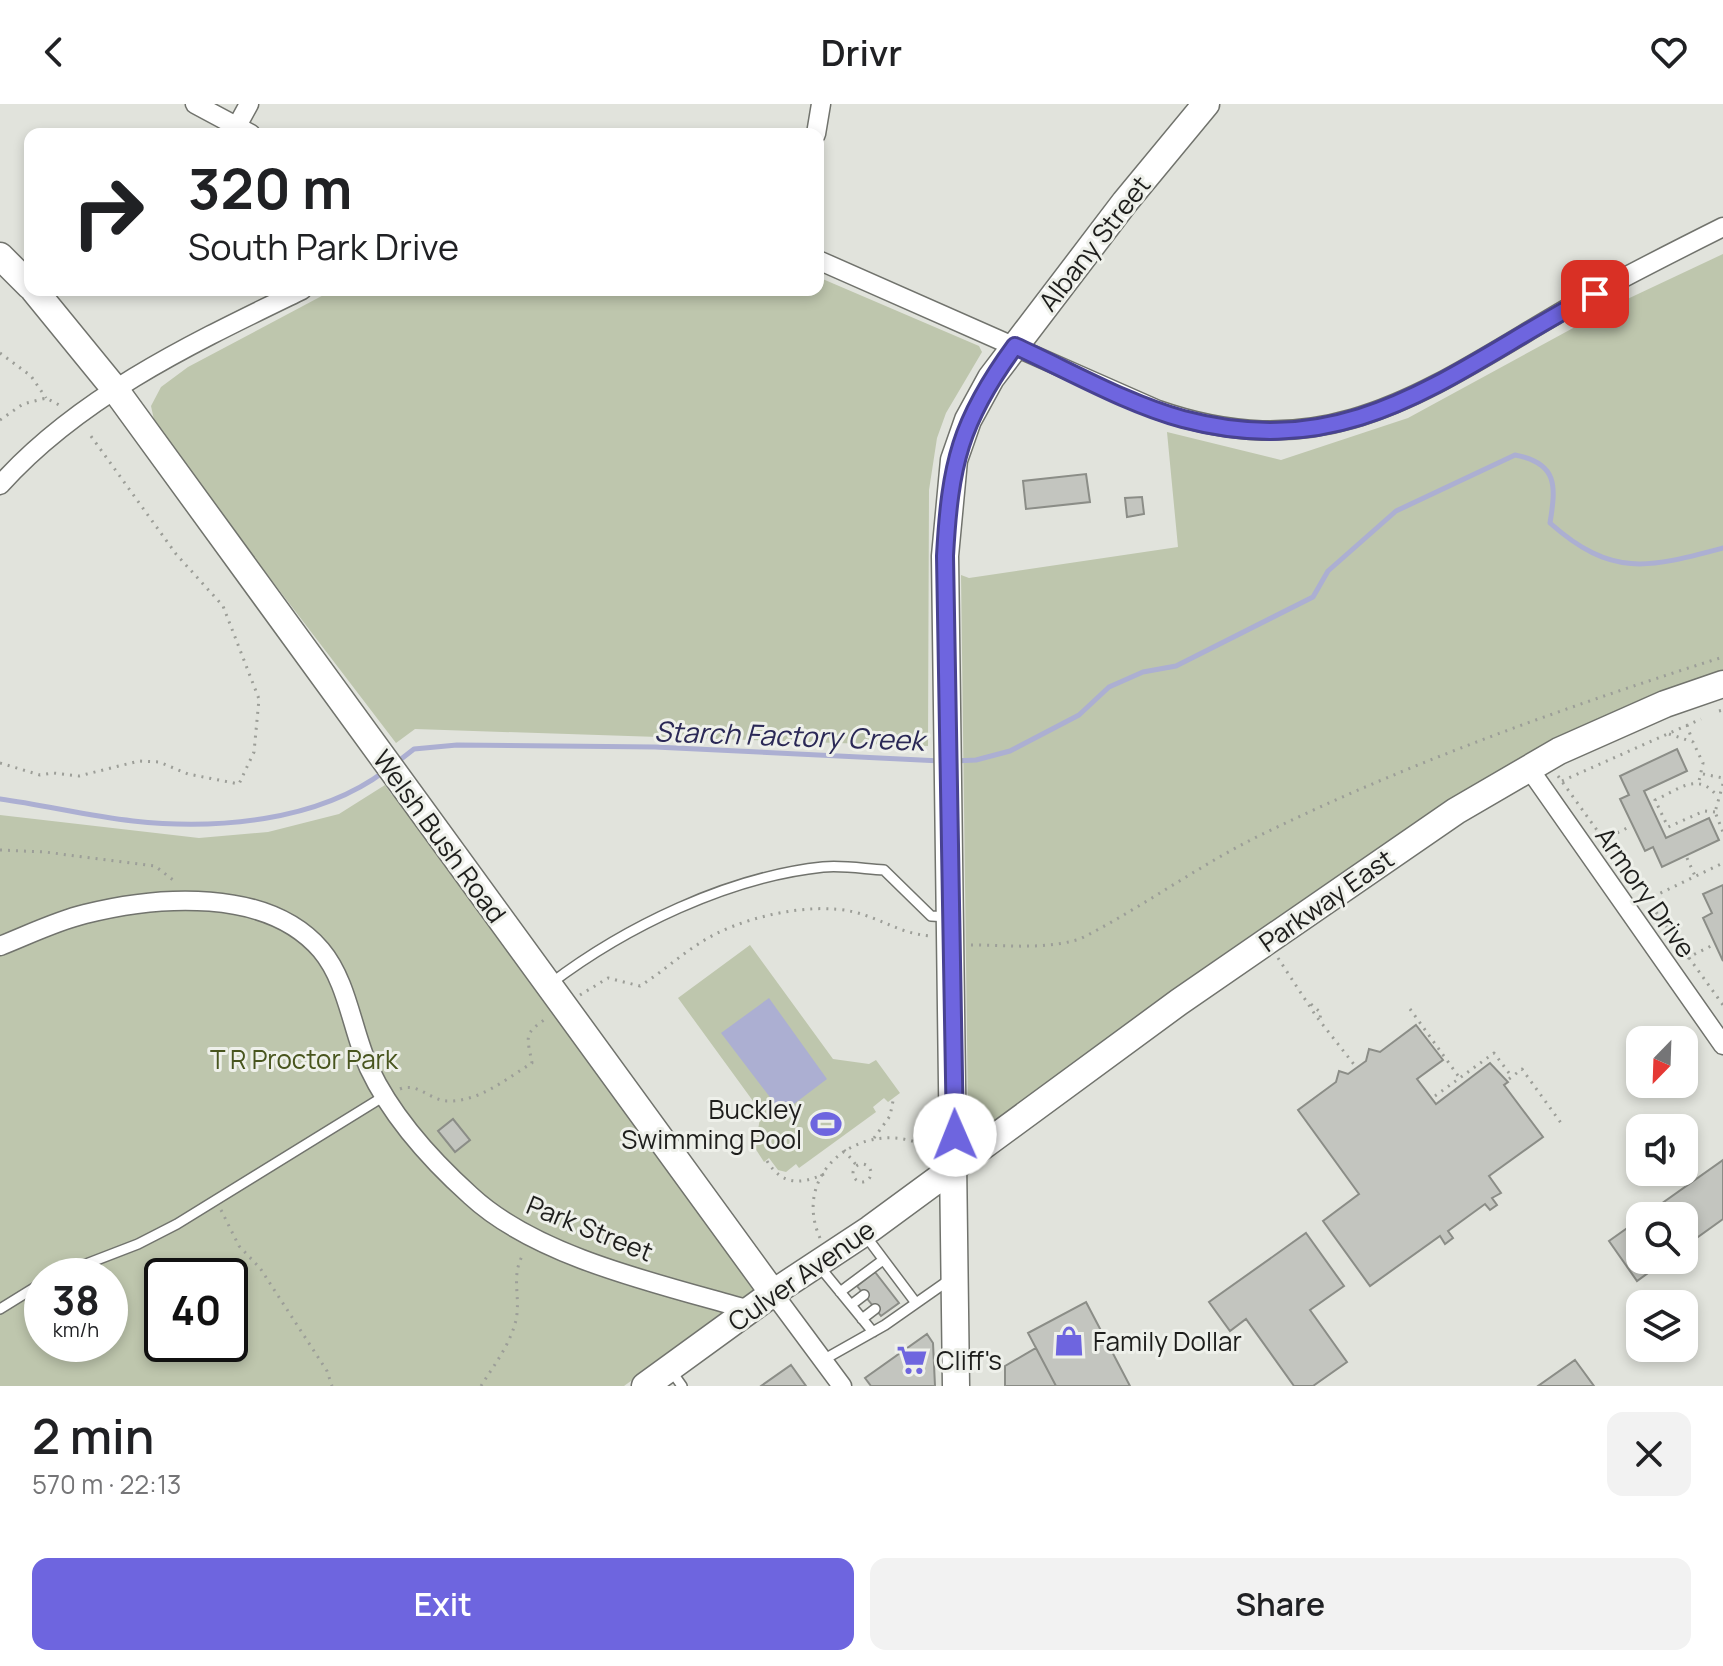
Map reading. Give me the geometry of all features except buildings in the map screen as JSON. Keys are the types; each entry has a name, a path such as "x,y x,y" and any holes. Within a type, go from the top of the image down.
{"street":[{"path":"195,104 240,128"},
{"path":"244,128 249,104"},
{"path":"817,128 821,104"},
{"name":"Albany Street","path":"956,1386 956,1275 946,1158 945,556 949,490 968,420 991,378 1125,202 1206,104"},
{"path":"824,263 1183,419 1247,430 1296,432 1340,425 1400,403 1570,307 1723,227"},
{"path":"0,256 24,280"},
{"name":"Welsh Bush Road","path":"39,296 114,388 842,1386"},
{"path":"0,485 20,462 114,388 290,296"},
{"name":"Parkway East","path":"946,1158 1456,811 1528,767 1665,704 1723,684"},
{"name":"Armory Drive","path":"1528,767 1723,1045"},
{"name":"Park Street","path":"0,946 85,914 169,900 234,906 269,916 300,932 321,951 337,978 370,1069 400,1120 474,1199 534,1236 573,1255 750,1310"},
{"name":"Culver Avenue","path":"645,1386 676,1377 819,1251 863,1233 946,1158"}],"lane":[{"path":"549,985 597,950 650,919 749,884 824,867 884,870 931,916 945,925"},
{"path":"102,1258 138,1244 215,1200 386,1095"},
{"path":"863,1233 916,1303"},
{"path":"819,1251 840,1292 873,1332"},
{"path":"840,1292 883,1260"},
{"path":"882,1281 893,1273"},
{"path":"823,1360 873,1332 956,1275"},
{"path":"893,1296 904,1288"},
{"path":"0,1309 24,1294"},
{"path":"851,1305 864,1295"},
{"path":"862,1319 875,1309"}],"path":[{"path":"0,353 31,376 46,398 75,417 176,554 223,606 259,699 254,752 239,784 188,774 159,762 139,761 79,776 40,775 0,763"},
{"path":"0,420 23,404 46,398"},
{"path":"967,945 1033,946 1080,939 1193,871 1336,800 1554,716 1723,657"},
{"path":"1701,719 1562,781 1723,1005"},
{"path":"1687,725 1703,763 1699,781 1655,800 1668,827 1704,811 1715,812"},
{"path":"1667,734 1693,742"},
{"path":"1702,773 1723,781 1715,812 1723,832"},
{"path":"1699,781 1717,796"},
{"path":"1603,840 1629,827"},
{"path":"0,850 45,852 155,866 166,871 197,902"},
{"path":"1687,858 1695,876"},
{"path":"1646,900 1721,864 1723,874"},
{"path":"573,999 608,978 640,986 701,942 749,920 791,912 854,912 899,932 932,937 945,925"},
{"path":"1687,958 1711,946"},
{"path":"1275,955 1356,1067"},
{"path":"1410,1009 1460,1078"},
{"path":"386,1095 406,1087 444,1101 470,1099 532,1063 527,1039 531,1029 556,1012"},
{"path":"1435,1096 1494,1053 1510,1078 1522,1069 1561,1123"},
{"path":"874,1138 890,1116 893,1101"},
{"path":"819,1251 815,1205 824,1174 844,1150 874,1138 905,1137 946,1158"},
{"path":"844,1150 857,1166"},
{"path":"767,1161 778,1176 794,1182 824,1174"},
{"path":"863,1164 870,1169 868,1180 855,1179 853,1171 857,1166 863,1164"},
{"path":"215,1200 239,1246 260,1268 327,1371 332,1386"},
{"path":"481,1386 513,1332 517,1316 518,1262 534,1236"}],"green space":[{"path":"1723,254 1723,671 1568,733 1466,790 986,1127 973,1127 968,1115 961,575 969,578 1178,547 1167,432 1281,460 1408,418 1621,302"},
{"path":"824,280 979,346 982,352 946,413 937,438 929,490 928,746 415,729 396,743 156,429 151,406 161,387 188,367 322,296 824,296"},
{"name":"T R Proctor Park","path":"385,785 392,795 395,792 755,1288 754,1292 624,1386 0,1386 0,815 199,838 268,832 339,814"},
{"path":"750,945 833,1059 869,1064 876,1060 900,1093 888,1102 884,1098 873,1107 876,1112 799,1168 796,1164 786,1172 778,1170 769,1158 764,1162 755,1148 761,1112 678,998"}],"water":[{"path":"769,998 827,1079 782,1113 721,1033"}],"waterway":[{"name":"Starch Factory Creek","path":"955,761 976,760 1010,751 1079,715 1109,687 1143,672 1176,666 1313,597 1328,571 1396,511 1515,455 1547,470 1553,487 1550,523 1593,553 1632,564 1673,560 1723,548"},
{"name":"Starch Factory Creek","path":"396,763 414,749 457,745 655,747 941,761"},
{"name":"Starch Factory Creek","path":"0,799 133,821 231,823 297,812 328,802 385,771"}],"place":[{"name":"Buckley Swimming Pool","path":"826,1124"},
{"name":"Family Dollar","path":"1069,1341"},
{"name":"Cliff's","path":"912,1360"}],"route":[{"path":"955,1135 945,556 949,490 954,460 968,420 991,378 1015,346 1183,419 1247,430 1296,432 1340,425 1400,403 1595,294"}]}
